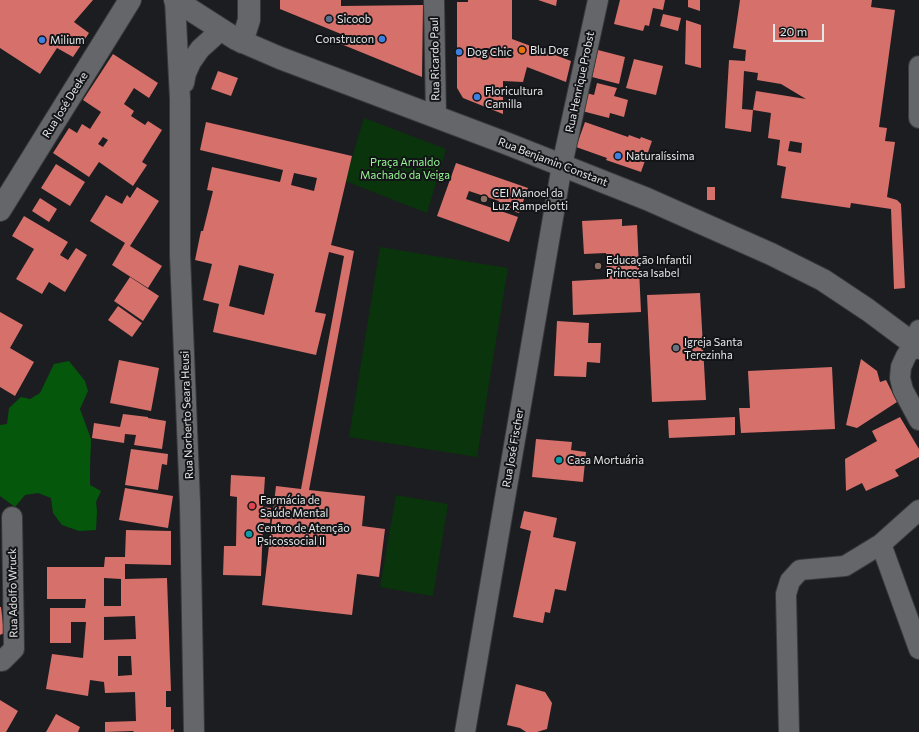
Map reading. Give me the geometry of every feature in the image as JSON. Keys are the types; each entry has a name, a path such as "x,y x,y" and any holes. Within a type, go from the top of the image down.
{"main road":[{"name":"Rua José Deeke","path":"0,210 130,0"},
{"name":"Rua Benjamin Constant","path":"175,0 242,42 280,58 562,165 654,202 778,257 822,280 917,341"},
{"path":"242,42 249,20 249,0"}],"street":[{"name":"Rua Norberto Seara Heusi","path":"175,0 180,98 180,255 190,503 194,732"},
{"name":"Rua Ricardo Paul","path":"434,0 436,117"},
{"name":"Rua Henrique Probst","path":"562,165 598,0"},
{"name":"Rua Norberto Seara Heusi","path":"180,98 186,73 191,62 200,49 221,30"},
{"path":"919,66 919,118"},
{"name":"Rua José Fischer","path":"465,732 562,165"},
{"path":"917,341 906,356 901,367 900,378 903,390 919,420"},
{"path":"789,732 786,594 790,581 800,570 845,566 881,544 919,510"},
{"name":"Rua Adolfo Wruck","path":"0,661 2,661 14,649 12,517"},
{"path":"881,544 919,649"}],"green space":[{"name":"Praça Arnaldo Machado da Veiga","path":"364,118 446,149 427,213 345,181"},
{"path":"380,247 508,268 477,457 349,437"},
{"path":"69,361 85,381 88,391 80,409 91,439 90,485 101,491 96,502 96,530 79,531 62,525 53,513 51,498 38,493 25,495 15,507 0,496 0,425 7,424 9,408 21,397 30,399 40,393 54,364"},
{"path":"396,495 448,504 433,596 380,587"}],"building":[{"name":"Milium","path":"0,0 93,0 74,22 89,33 73,57 57,48 40,74 0,48"},
{"name":"Construcon","path":"280,0 341,0 341,6 423,5 422,77 341,44 341,34 280,9"},
{"path":"468,0 512,0 512,39 571,61 566,82 527,67 523,82 503,81 503,114 463,98 457,88 457,2 468,2"},
{"path":"538,0 557,0 556,6"},
{"path":"620,0 665,0 663,10 653,8 649,26 645,25 643,31 614,24"},
{"path":"688,0 700,0 700,11 688,7"},
{"path":"740,0 872,0 871,7 895,10 879,127 887,128 885,141 895,142 887,197 897,200 901,204 905,288 894,289 891,209 851,203 850,208 781,198 786,167 777,165 780,140 768,138 771,113 753,110 751,132 725,128 729,60 745,61 746,50 733,48","holes":["744,71 758,73 757,80 781,84 806,99 756,91 753,110 742,109","790,141 802,143 801,153 788,151"]},
{"path":"663,14 681,18 678,31 660,26"},
{"path":"686,20 701,25 701,68 685,64"},
{"path":"598,50 625,57 619,84 592,77"},
{"path":"113,54 158,83 149,98 134,88 124,104 134,111 131,116 145,125 148,121 162,130 142,162 147,165 133,186 99,162 89,177 53,153 69,128 77,133 82,124 90,129 101,112 83,100","holes":["103,137 108,140 103,147 98,144"]},
{"path":"634,59 663,66 656,95 626,88"},
{"path":"218,71 238,78 231,96 211,89"},
{"path":"597,83 617,88 614,96 628,100 624,117 610,113 609,118 582,111 586,93 594,95"},
{"path":"206,122 352,156 331,245 354,251 309,490 365,496 362,526 385,529 379,577 357,574 352,615 262,605 276,486 301,489 344,256 329,252 315,312 326,314 316,355 213,332 219,304 203,300 212,264 195,260 201,231 203,231 213,191 207,190 212,167 280,182 283,170 200,150","holes":["294,173 317,178 314,191 291,185","239,265 274,274 264,315 229,306"]},
{"path":"585,122 628,137 629,135 640,139 641,137 652,141 641,172 606,160 607,158 576,147"},
{"path":"456,163 528,188 519,213 497,206 499,201 469,191 466,199 518,217 509,242 437,216"},
{"path":"56,164 85,182 70,206 41,188"},
{"path":"137,187 159,201 130,246 162,266 148,288 112,265 125,243 90,221 106,195 122,204 127,195 130,198"},
{"path":"707,187 715,187 715,200 707,200"},
{"path":"40,198 57,209 49,222 32,211"},
{"path":"24,216 68,242 60,255 68,260 76,248 87,255 65,292 49,282 42,294 16,279 34,249 12,236"},
{"path":"622,219 622,226 637,225 641,312 573,315 572,281 607,279 606,253 584,254 582,221"},
{"path":"130,277 159,296 143,321 114,301"},
{"name":"Igreja Santa Terezinha","path":"700,293 706,400 652,402 647,295"},
{"path":"118,306 142,323 132,337 108,320"},
{"path":"0,312 23,325 10,348 34,362 15,396 0,387"},
{"path":"557,321 589,323 588,343 601,343 600,363 587,362 586,377 554,376"},
{"path":"861,359 877,371 880,382 886,380 897,402 857,428 846,425"},
{"path":"119,360 159,368 151,411 110,403"},
{"path":"832,367 835,429 741,433 739,408 750,408 748,371"},
{"path":"123,414 166,421 162,449 134,445 136,435 125,434 124,443 92,438 94,423 120,427"},
{"path":"735,417 735,435 669,438 668,420"},
{"path":"900,417 919,449 919,457 895,470 899,476 866,491 862,483 846,491 845,459 877,441 872,431"},
{"name":"Casa Mortuária","path":"536,439 572,442 571,450 586,452 583,482 532,477"},
{"path":"131,449 168,454 167,465 162,464 158,490 125,485"},
{"name":"Centro de Atenção Psicossocial II","path":"231,475 265,477 263,507 271,508 270,523 263,523 261,576 223,575 224,546 236,546 237,497 230,496"},
{"path":"125,488 173,496 168,528 119,520"},
{"path":"524,511 557,518 553,537 576,542 566,591 555,589 550,613 545,612 543,623 513,617 531,531 520,528"},
{"path":"126,530 171,531 171,565 125,564 125,579 167,578 171,691 166,691 166,707 171,707 171,730 174,729 174,732 105,732 105,722 136,721 135,692 105,693 104,682 90,680 88,696 46,689 52,654 83,658 86,622 71,622 71,643 50,643 50,608 85,608 86,599 47,599 47,567 104,567 105,557 125,557","holes":["104,578 121,579 121,606 104,606","135,616 136,639 104,640 104,617","118,656 131,656 132,675 118,676"]},
{"path":"0,607 4,633 0,635"},
{"path":"516,684 545,692 552,703 547,729 537,732 526,732 520,728 507,725"},
{"path":"0,700 18,711 6,732 0,732"},
{"path":"56,714 80,727 78,732 46,732"}],"place":[{"name":"Sicoob","path":"329,19"},
{"name":"Construcon","path":"382,39"},
{"name":"Milium","path":"42,40"},
{"name":"Blu Dog","path":"522,50"},
{"name":"Dog Chic","path":"459,52"},
{"name":"Floricultura Camilla","path":"477,97"},
{"name":"Naturalíssima","path":"618,156"},
{"name":"CEI Manoel da Luz Rampelotti","path":"484,199"},
{"name":"Educação Infantil Princesa Isabel","path":"598,266"},
{"name":"Igreja Santa Terezinha","path":"676,348"},
{"name":"Casa Mortuária","path":"559,460"},
{"name":"Farmácia de Saúde Mental","path":"252,506"},
{"name":"Centro de Atenção Psicossocial II","path":"249,534"}]}
